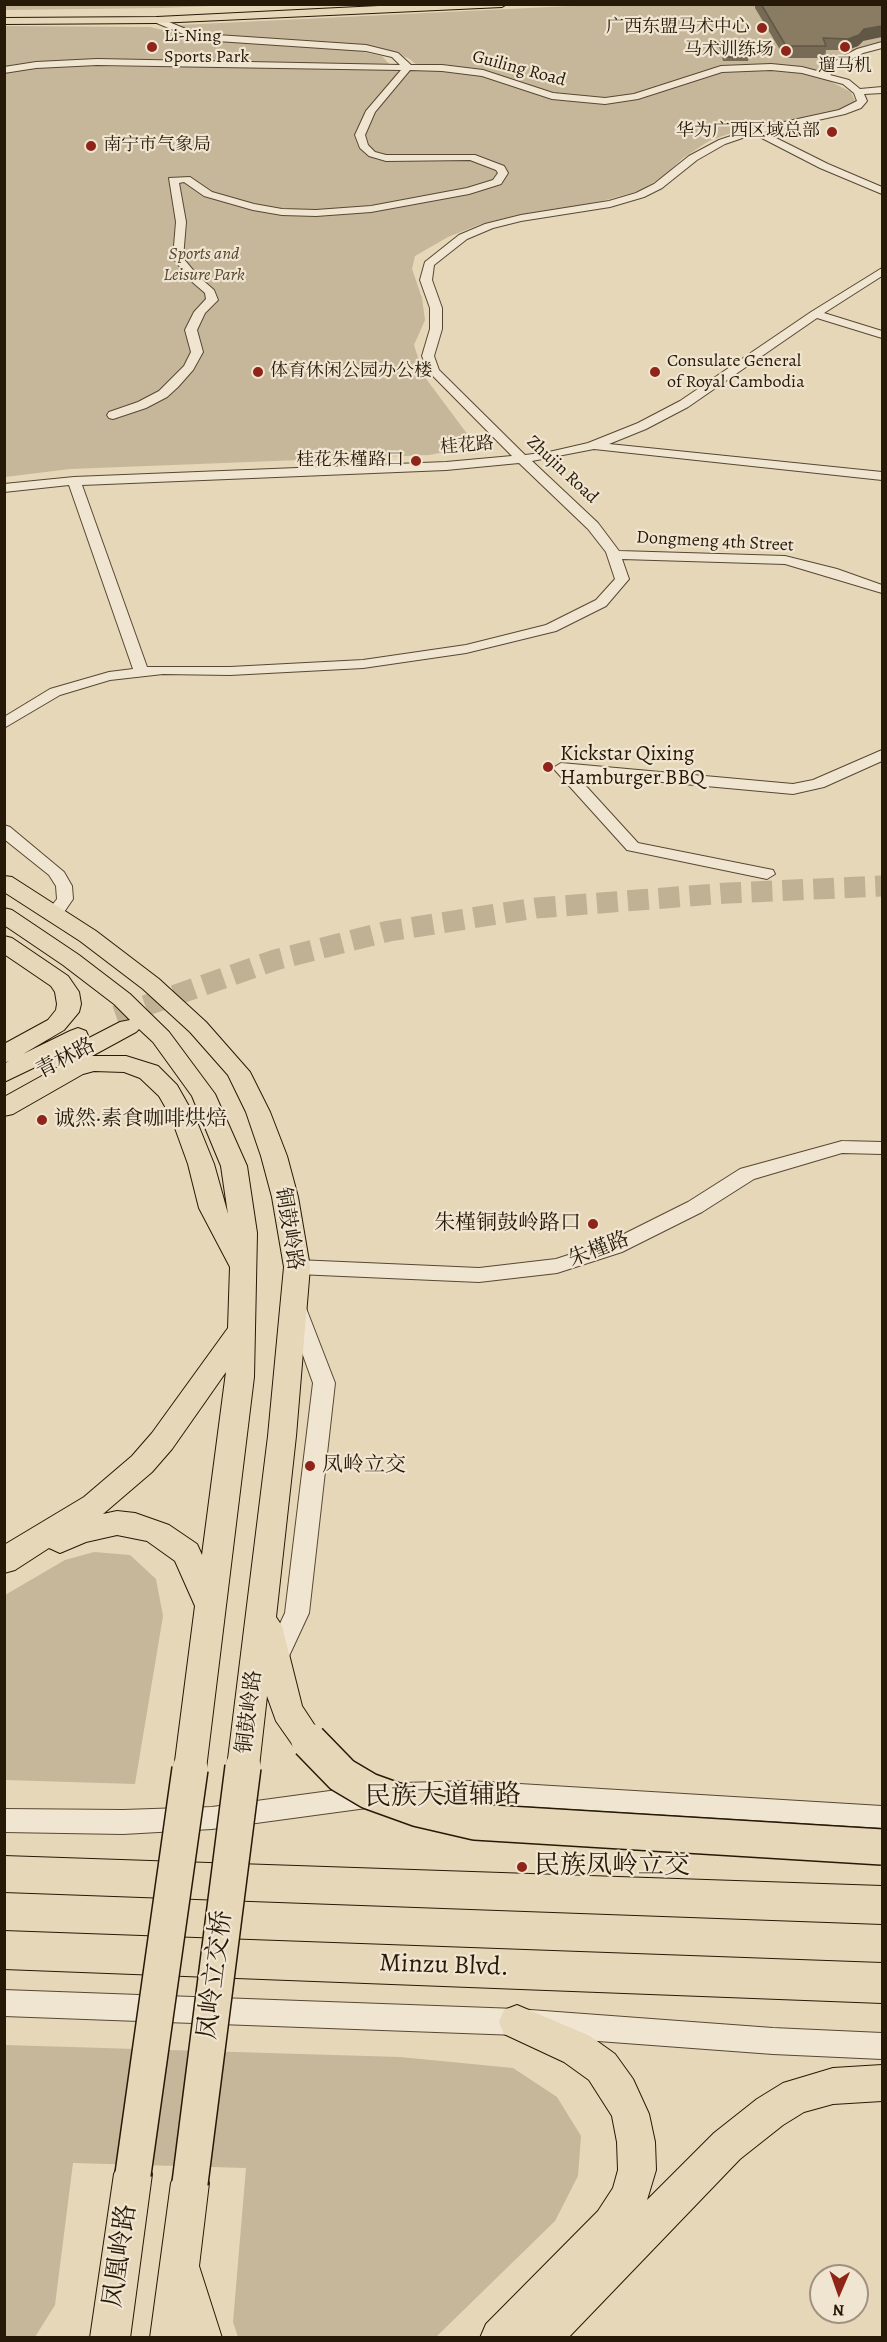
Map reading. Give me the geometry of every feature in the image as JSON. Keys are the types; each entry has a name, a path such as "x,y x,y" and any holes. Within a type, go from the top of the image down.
{"highway":[{"path":"4,1874 882,1905"},
{"name":"Minzu Blvd.","path":"4,1950 882,1983"}],"main road":[{"path":"4,15 106,15 337,4"},
{"path":"4,21 157,20 502,4"},
{"name":"铜鼓岭路","path":"4,882 54,914 152,984 198,1027 238,1072 258,1112 274,1156 285,1197 297,1267 282,1436 243,1767"},
{"name":"铜鼓岭路","path":"4,915 71,960 122,999 161,1037 193,1078 204,1094 234,1166 244,1233 239,1387 190,1769 133,2174"},
{"path":"4,943 60,981 67,992 69,1004 67,1012 56,1025 4,1055"},
{"name":"青林路","path":"4,1074 122,1021 4,1092"},
{"path":"4,1108 75,1068 94,1063 126,1064 149,1072 168,1091 183,1117 201,1164 212,1208 243,1267"},
{"path":"4,1561 94,1505 142,1464 162,1441 241,1330"},
{"path":"4,1577 55,1544 80,1531 117,1523 135,1525 158,1533 186,1553 211,1606"},
{"path":"262,1611 287,1711 309,1741 342,1775 369,1791 419,1809 474,1822 882,1847"},
{"name":"凤岭立交桥","path":"180,2264 243,1767"},
{"path":"500,2337 612,2226 630,2196 637,2170 636,2142 630,2114 620,2092 602,2067 577,2049 517,2022"},
{"path":"540,2337 727,2146 770,2112 796,2096 833,2086 882,2083"},
{"name":"凤凰岭路","path":"110,2337 133,2174"},
{"path":"170,2337 180,2264"},
{"path":"180,2264 202,2337"},
{"path":"91,2337 120,2265"}],"street":[{"path":"113,415 142,405 163,394 189,367 196,352 191,330 200,312 212,300 210,292 194,278 178,258 180,222 173,180 186,178 208,194 253,207 282,212 316,213 371,209 469,192 496,182 503,173 500,168 471,157 386,158 372,154 363,146 360,135 371,111 397,83 408,67 395,55 384,51 327,44 217,38 191,34 157,20"},
{"path":"824,75 853,54 882,45"},
{"name":"Guiling Road","path":"4,70 36,65 97,62 408,67 483,73 541,94 575,100 606,100 635,97 721,69 771,67 824,75 846,82 858,92"},
{"path":"755,131 842,112 858,106 861,100 858,92 882,90"},
{"path":"755,131 824,166 882,191"},
{"name":"Zhujin Road","path":"4,724 55,692 109,676 363,664 466,649 551,628 601,603 622,579 614,555 593,526 521,459 434,371 428,356 436,329 436,308 426,280 429,264 463,237 489,226 521,218 610,204 640,195 658,186 693,158 713,147 755,131"},
{"name":"桂花路","path":"4,488 74,481 434,467 521,459 592,446 642,426 684,404 828,304 882,271"},
{"path":"828,304 850,311"},
{"path":"814,314 882,335"},
{"path":"592,446 882,476"},
{"path":"74,481 142,673"},
{"name":"Dongmeng 4th Street","path":"614,555 785,560 832,572 882,589"},
{"path":"767,874 633,847 561,768 793,789 818,784 882,755"},
{"path":"4,830 56,872 64,886 65,899 54,914"},
{"name":"朱槿路","path":"297,1267 479,1275 556,1266 615,1247 695,1207 747,1174 842,1147 882,1148"},
{"path":"250,1713 297,1613 324,1383 294,1303"},
{"name":"民族大道辅路","path":"4,1820 123,1822 212,1818 386,1794 470,1792 882,1817"},
{"path":"4,2003 517,2022 761,2040 882,2046"}],"green space":[{"path":"5,4 238,5 5,10"},
{"name":"Sports and Leisure Park","path":"590,5 882,5 882,43 847,53 814,73 851,92 855,101 846,108 830,114 737,131 709,141 683,158 663,177 639,191 602,201 481,224 448,237 415,256 412,269 422,298 425,320 414,345 424,376 471,439 462,449 429,455 70,469 5,477 5,73 42,67 77,66 416,69 417,65 408,58 378,47 205,35 187,31 179,25"},
{"name":"Li-Ning Sports Park","path":"5,26 150,27 206,40 355,50 382,56 390,65 102,59 62,60 5,67"},
{"path":"94,1552 130,1555 156,1579 163,1616 135,1784 5,1780 5,1595 65,1560"},
{"path":"5,2045 400,2057 513,2068 557,2097 581,2136 578,2176 555,2221 436,2337 238,2337 233,2322 246,2168 73,2163 55,2305 35,2337 5,2338"}],"building":[{"path":"761,4 882,4 882,26 864,29 859,35 848,39 823,38 826,46 786,46"},
{"path":"719,42 744,42 749,57 723,57"}],"tunnel":[{"path":"116,1016 275,960 389,931 536,908 728,893 882,886"}],"place":[{"name":"广西东盟马术中心","path":"762,28"},
{"name":"Li-Ning Sports Park","path":"152,47"},
{"name":"遛马机","path":"845,47"},
{"name":"马术训练场","path":"786,51"},
{"name":"华为广西区域总部","path":"832,132"},
{"name":"南宁市气象局","path":"91,146"},
{"name":"体育休闲公园办公楼","path":"258,372"},
{"name":"Consulate General of Royal Cambodia","path":"655,372"},
{"name":"桂花朱槿路口","path":"416,461"},
{"name":"Kickstar Qixing Hamburger BBQ","path":"548,767"},
{"name":"诚然·素食咖啡烘焙","path":"42,1120"},
{"name":"朱槿铜鼓岭路口","path":"593,1224"},
{"name":"凤岭立交","path":"310,1466"},
{"name":"民族凤岭立交","path":"522,1867"}]}
